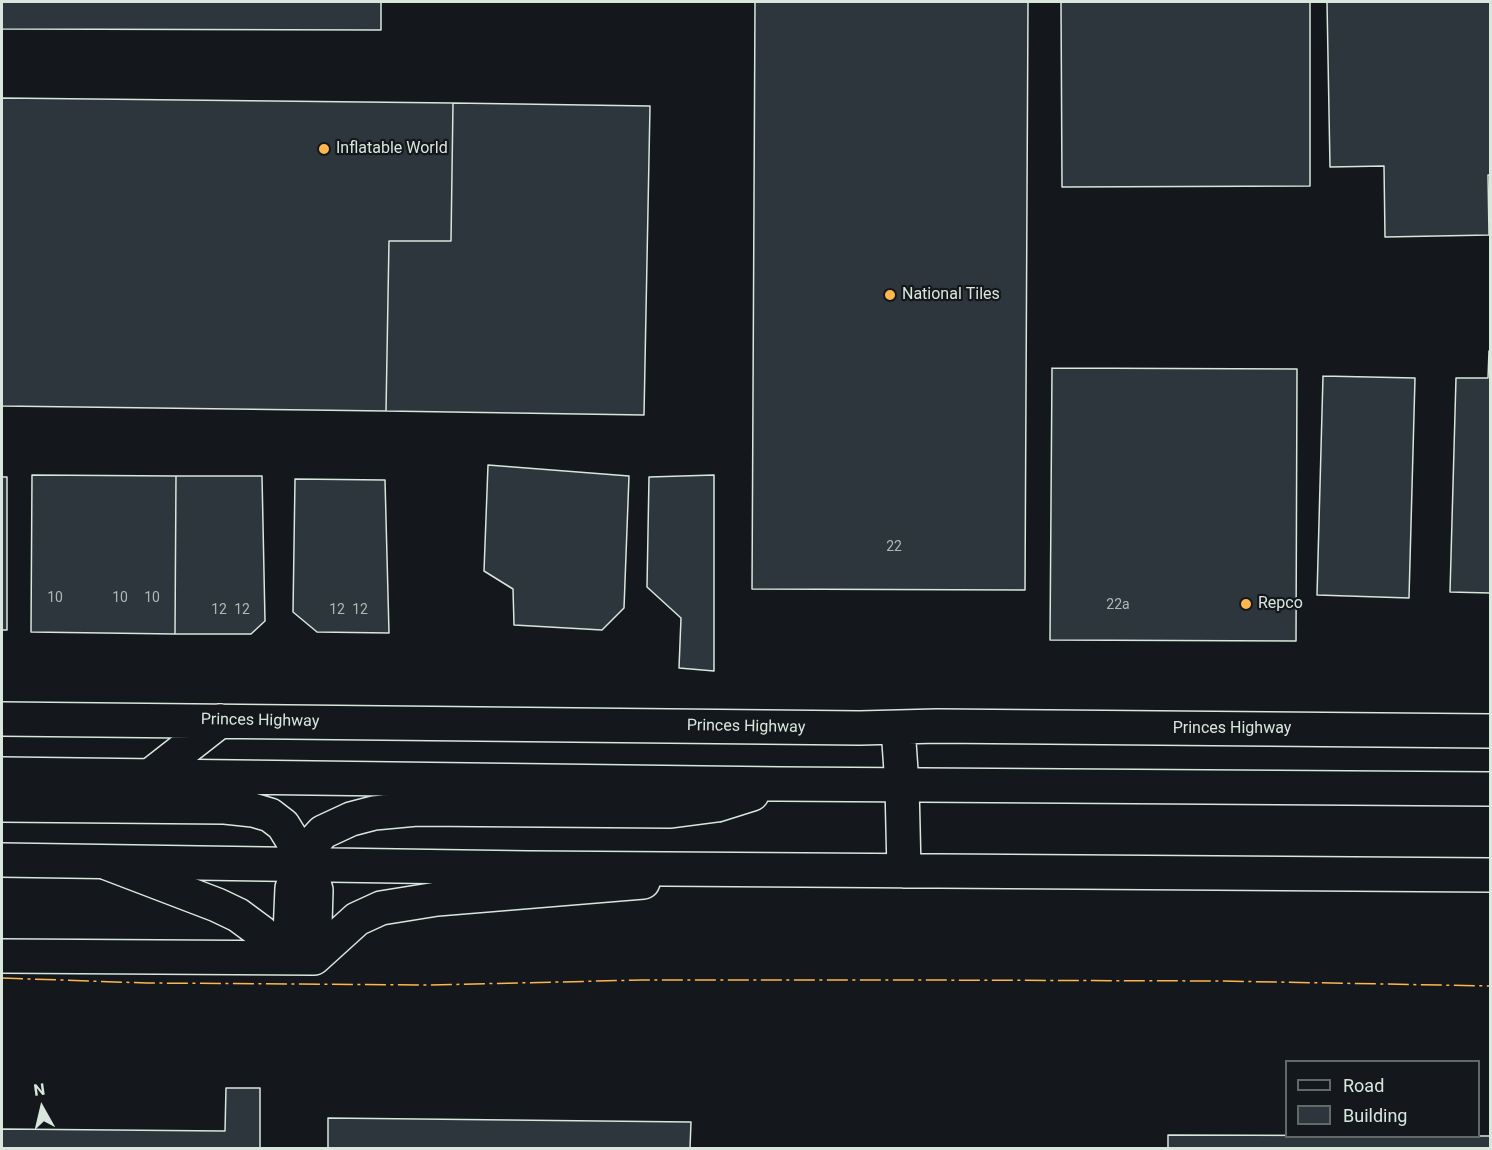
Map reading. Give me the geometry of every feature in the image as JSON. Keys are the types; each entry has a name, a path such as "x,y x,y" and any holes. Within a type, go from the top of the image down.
{"main road":[{"name":"Princes Highway","path":"2,719 1491,731"},
{"path":"151,775 220,721"},
{"path":"897,728 902,785 904,872"},
{"path":"2,774 780,784 1491,789"},
{"path":"303,866 312,844 323,832 351,819 374,813 417,809 686,810 735,801 780,784"},
{"path":"2,805 225,807 253,810 270,815 283,825 297,846 303,866 313,880 316,890 299,958"},
{"path":"2,860 303,866 1491,876"},
{"path":"104,862 238,915 299,958"},
{"path":"2,956 299,958 357,919 373,911 394,905 474,895 789,870"}],"building":[{"path":"2,2 381,2 381,30 2,29"},
{"name":"National Tiles","path":"755,2 1028,2 1025,590 752,589"},
{"path":"1061,2 1310,2 1310,186 1062,187"},
{"path":"1327,2 1490,2 1489,235 1385,237 1384,166 1330,167"},
{"path":"2,98 453,103 451,241 389,241 386,411 2,406"},
{"path":"453,103 650,106 644,415 386,411 389,241 451,241"},
{"path":"1489,351 1490,593 1450,592 1456,378 1488,378"},
{"path":"1052,368 1297,369 1296,641 1050,640"},
{"path":"1323,376 1415,378 1409,598 1317,595"},
{"path":"488,465 629,476 624,608 602,630 514,625 513,589 484,571"},
{"path":"32,475 176,476 175,634 31,632"},
{"path":"714,475 714,671 679,668 681,618 647,587 649,477"},
{"path":"176,476 262,476 265,621 251,634 175,634"},
{"path":"2,477 7,477 7,630 2,630"},
{"path":"295,479 385,480 389,633 317,632 293,612"},
{"path":"226,1088 260,1088 260,1148 2,1148 2,1129 225,1131"},
{"path":"328,1118 691,1122 690,1148 328,1148"},
{"path":"1168,1135 1285,1135 1285,1138 1480,1138 1480,1136 1490,1136 1490,1148 1168,1148"}],"power":[{"path":"2,978 147,983 430,985 643,980 910,980 1222,981 1490,986"}],"place":[{"name":"Inflatable World","path":"324,149"},
{"name":"National Tiles","path":"890,295"},
{"name":"Repco","path":"1246,604"}]}
